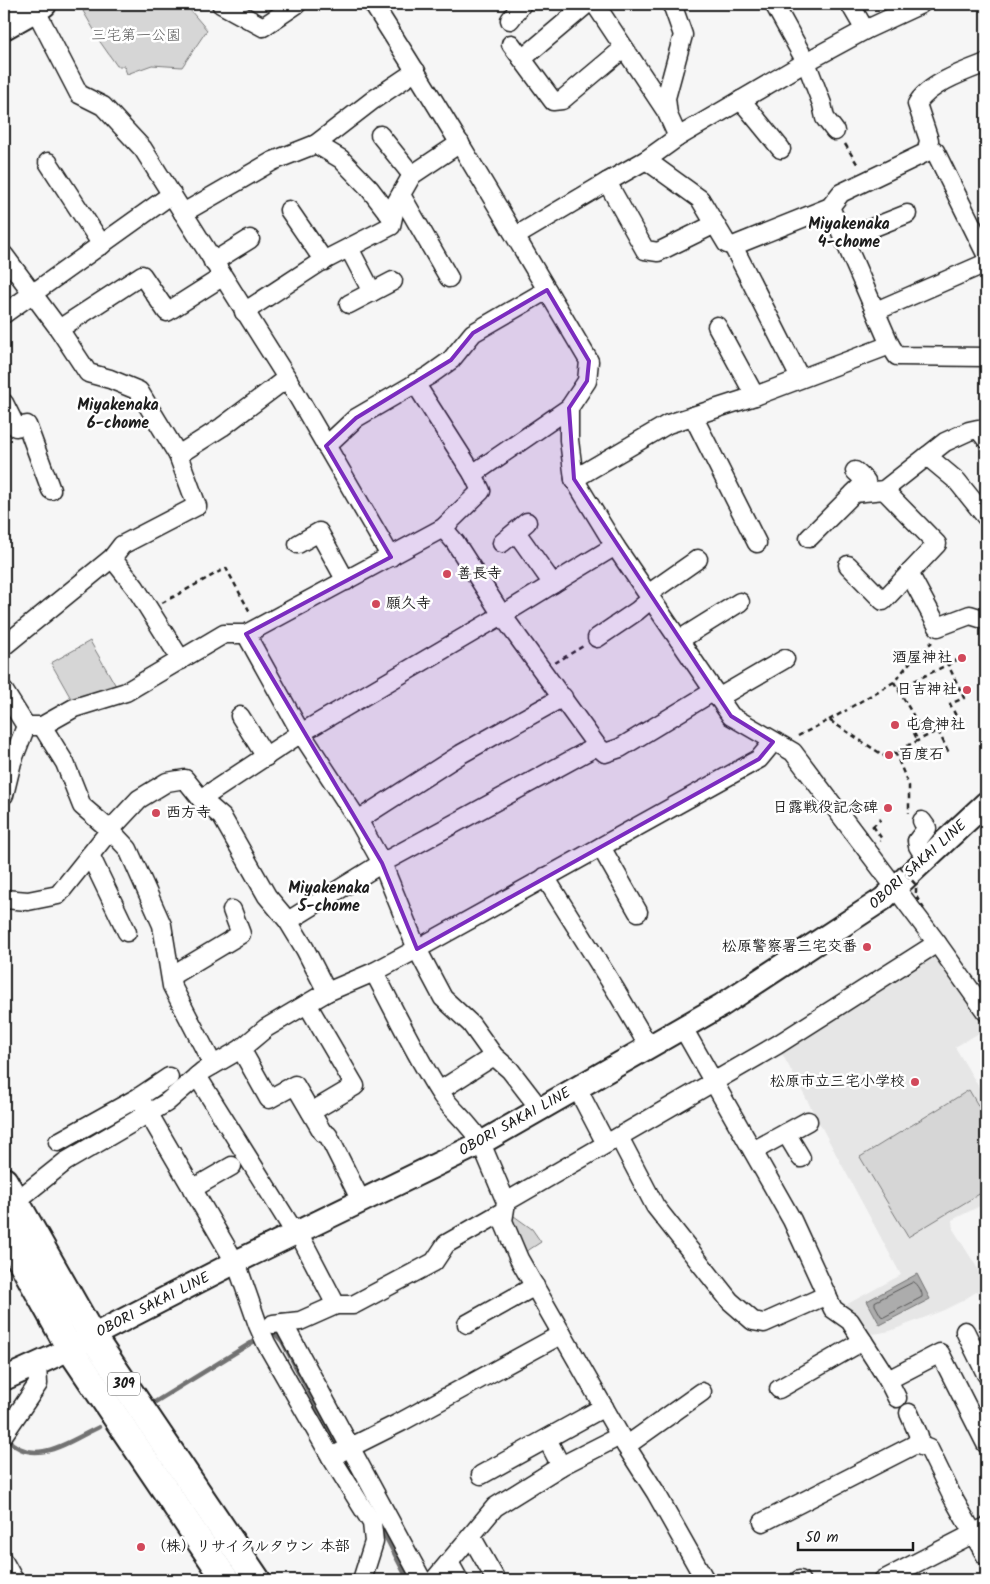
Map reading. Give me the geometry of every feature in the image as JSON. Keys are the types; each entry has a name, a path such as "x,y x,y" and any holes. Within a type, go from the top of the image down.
{"highway":[{"path":"4,28 43,6"},
{"name":"309","path":"10,1191 81,1343 226,1580"},
{"name":"309","path":"4,1230 81,1343 257,1580"}],"main road":[{"name":"OBORI SAKAI LINE","path":"4,1379 81,1343 236,1262 481,1143 683,1028 722,1005 883,899 986,803"}],"street":[{"path":"221,4 264,27 297,4"},
{"path":"510,20 522,4"},
{"path":"522,59 587,4"},
{"path":"595,4 668,115 678,136"},
{"path":"668,115 666,98 683,36 672,4"},
{"path":"774,4 806,62 822,104 825,118 835,131"},
{"path":"850,4 865,30"},
{"path":"516,236 646,160 678,136 806,62 865,30 921,4"},
{"path":"43,6 79,94 103,106 143,149 287,378 391,557"},
{"path":"379,6 588,361 587,381 569,408 472,474"},
{"path":"511,44 553,101 562,100 624,48"},
{"path":"646,160 700,199 727,244 734,246 830,207 840,193 927,152 929,140 917,104 922,96 956,75 986,63"},
{"path":"183,213 273,161 316,144 373,100 416,71"},
{"path":"741,100 782,149"},
{"path":"380,135 412,175"},
{"path":"244,312 324,261 391,226 396,203 412,175 460,143"},
{"path":"316,144 341,159 369,188 392,218"},
{"path":"928,146 936,151 986,254"},
{"path":"48,162 102,245"},
{"path":"607,182 645,250 658,252 715,224"},
{"path":"4,314 172,194"},
{"path":"401,195 449,278"},
{"path":"830,207 890,345 898,356 986,357"},
{"path":"289,210 324,261"},
{"path":"844,239 907,214"},
{"path":"213,262 250,239"},
{"path":"734,246 800,378"},
{"path":"348,248 372,292"},
{"path":"4,255 88,373 110,379 139,391 178,455 197,506 122,545 112,558 4,646"},
{"path":"876,311 986,263"},
{"path":"58,329 142,274 167,312 222,277"},
{"path":"349,304 393,281"},
{"path":"326,446 356,418 450,360 473,333 547,290"},
{"path":"717,326 755,396"},
{"path":"574,479 668,424 755,396 890,345"},
{"path":"178,455 222,427 287,378"},
{"path":"4,795 12,762 34,726 74,708 126,692 224,634 252,631 443,528 481,491 415,383"},
{"path":"4,403 16,427 27,425 51,490"},
{"path":"569,408 569,440 574,479 615,546 731,716 793,752 904,880 937,943 981,991 986,1012"},
{"path":"693,416 757,543"},
{"path":"854,493 884,490 945,442 969,431 978,429 986,439"},
{"path":"927,456 956,481 986,517"},
{"path":"809,538 866,482 855,471"},
{"path":"848,565 883,601 937,544 884,490"},
{"path":"502,543 522,527 553,584"},
{"path":"443,528 456,542 502,615 597,746 605,753 620,748 716,694 785,659"},
{"path":"298,544 319,532 346,581"},
{"path":"202,799 301,733 615,546"},
{"path":"112,558 136,587 181,660"},
{"path":"597,638 637,611 650,596 698,559"},
{"path":"909,573 938,627 970,615 986,620"},
{"path":"679,640 740,602"},
{"path":"252,631 301,733 358,820 382,863 416,949 443,998 471,1024 494,1056 510,1070 540,1109"},
{"path":"4,692 65,763 82,806 110,830 128,849 162,924 172,986 213,1066"},
{"path":"358,820 461,754 563,697"},
{"path":"240,716 266,757"},
{"path":"10,1191 65,1162 166,1103 197,1076 240,1049 266,1028 327,992 374,972 759,759 774,742"},
{"path":"288,921 382,863 597,746"},
{"path":"4,899 28,901 58,894 110,830 140,799 166,782 185,779 202,799 222,817 267,896 288,921 305,949 327,992"},
{"path":"915,819 927,828 917,841 926,859"},
{"path":"601,847 638,912"},
{"path":"90,855 127,932"},
{"path":"545,877 649,1047"},
{"path":"171,976 241,934 232,910"},
{"path":"261,1332 283,1322 300,1321 336,1305 354,1305 434,1262 446,1244 611,1137 714,1082 937,943"},
{"path":"374,972 439,1091 476,1134 481,1143 505,1206 503,1221 519,1259 705,1580"},
{"path":"307,1004 355,1086 311,1112"},
{"path":"683,1028 792,1220 833,1309 850,1321 888,1380 897,1398"},
{"path":"240,1049 269,1099 295,1085 323,1133 328,1135 361,1201"},
{"path":"439,1091 494,1056"},
{"path":"197,1076 296,1233 336,1305"},
{"path":"58,1142 139,1097 169,1077"},
{"path":"576,1088 611,1137 655,1206 730,1301 753,1320 764,1323 827,1295"},
{"path":"139,1097 236,1262 261,1332 331,1457 372,1523 374,1542 362,1580"},
{"path":"753,1150 808,1121"},
{"path":"786,1132 801,1158"},
{"path":"192,1189 232,1166"},
{"path":"468,1324 535,1286"},
{"path":"283,1322 422,1580"},
{"path":"965,1331 981,1351 986,1374"},
{"path":"331,1457 401,1422 562,1334"},
{"path":"780,1389 863,1341"},
{"path":"888,1380 940,1353 986,1444"},
{"path":"7,1430 38,1384 37,1363"},
{"path":"434,1580 494,1507 561,1466 623,1441 702,1392"},
{"path":"480,1475 604,1407"},
{"path":"909,1413 918,1436 916,1444"},
{"path":"547,1439 561,1466"},
{"path":"763,1522 810,1490 916,1444 929,1450 953,1498 980,1530 986,1556"},
{"path":"883,1580 980,1530"},
{"path":"471,1536 496,1580"},
{"path":"4,1562 14,1580"},
{"path":"449,1562 459,1580"}],"path":[{"path":"835,131 849,150 866,181"},
{"path":"150,610 226,568 252,631"},
{"path":"916,657 931,644 938,627"},
{"path":"543,670 597,638"},
{"path":"829,720 886,757 958,720 950,704 964,698 943,654"},
{"path":"851,707 894,682 912,660"},
{"path":"898,690 957,660"},
{"path":"894,682 924,737"},
{"path":"807,732 846,710"},
{"path":"938,731 950,754"},
{"path":"914,733 918,741"},
{"path":"894,752 910,786 915,819"},
{"path":"868,830 881,819"},
{"path":"904,880 924,909"}],"highlighted area":[{"path":"547,290 589,361 587,381 569,408 574,479 731,716 773,742 759,759 417,949 382,863 246,634 391,557 326,446 356,418 451,360 473,333"}],"shaded area":[{"path":"933,948 986,1025 986,1029 955,1047 986,1099 986,1203 952,1220 953,1229 986,1282 986,1286 944,1310 890,1331 874,1334 863,1330 840,1308 901,1275 779,1048"}],"green space":[{"name":"三宅第一公園","path":"97,4 185,4 207,30 182,67 152,65 127,74 124,66 117,66 96,36 83,11"},
{"path":"90,641 116,686 73,702 51,663"},
{"path":"969,1090 986,1119 986,1190 908,1237 860,1157"},
{"path":"514,1216 532,1229 541,1242 524,1253 511,1229"}],"water":[{"path":"917,1274 930,1299 880,1325 867,1301"}],"waterway":[{"path":"268,1336 274,1333 282,1341 339,1449"},
{"path":"155,1402 251,1343 261,1339"},
{"path":"6,1438 17,1447 28,1451 40,1452 64,1445 99,1427"},
{"path":"342,1455 358,1484"},
{"path":"379,1524 408,1580"}],"place":[{"name":"善長寺","path":"447,574"},
{"name":"願久寺","path":"376,604"},
{"name":"酒屋神社","path":"962,658"},
{"name":"日吉神社","path":"967,690"},
{"name":"屯倉神社","path":"895,725"},
{"name":"百度石","path":"889,755"},
{"name":"日露戦役記念碑","path":"888,808"},
{"name":"西方寺","path":"156,813"},
{"name":"松原警察署三宅交番","path":"867,947"},
{"name":"松原市立三宅小学校","path":"915,1082"},
{"name":"（株）リサイクルタウン 本部","path":"141,1547"}],"district":[{"name":"Miyakenaka 4-chome","path":"849,233"},
{"name":"Miyakenaka 6-chome","path":"118,414"},
{"name":"Miyakenaka 5-chome","path":"329,897"}]}
